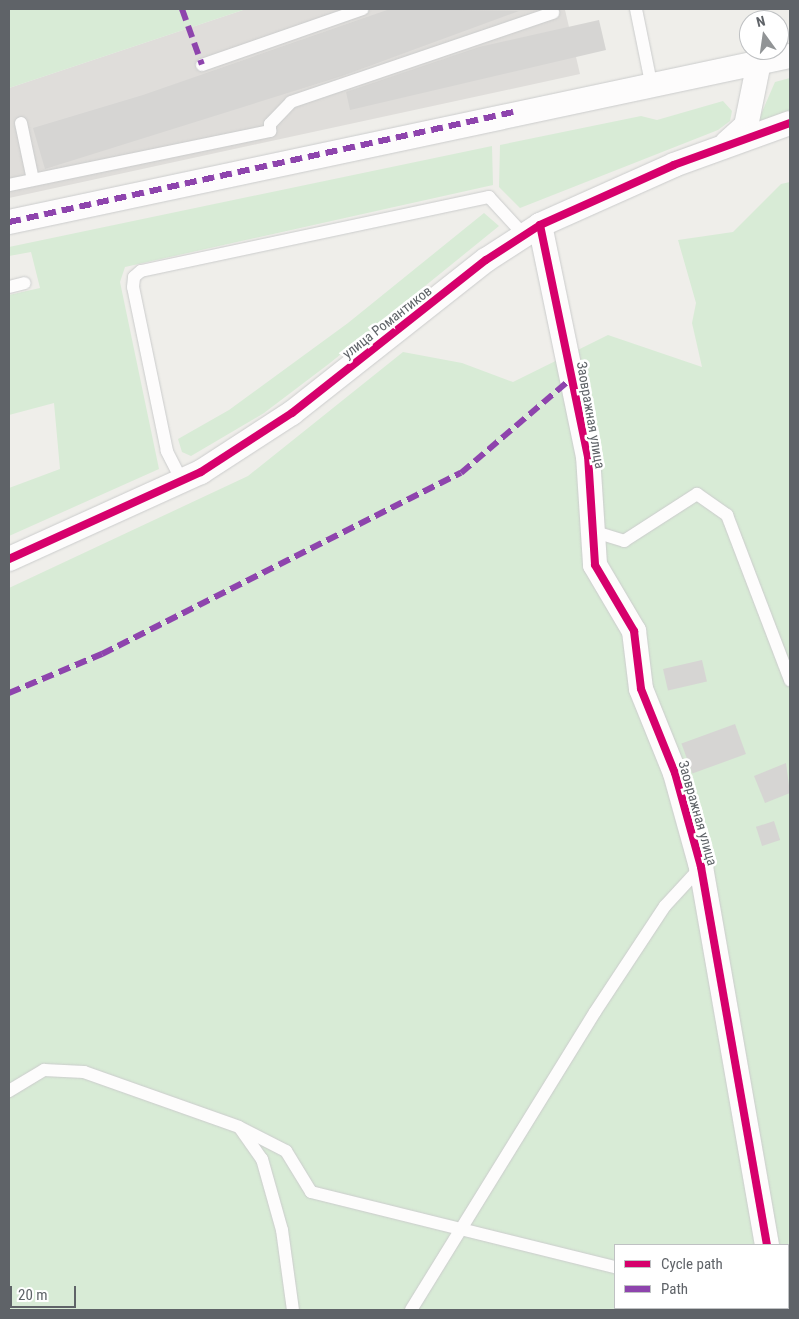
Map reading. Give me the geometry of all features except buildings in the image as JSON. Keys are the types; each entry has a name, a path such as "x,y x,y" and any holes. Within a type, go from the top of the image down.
{"street":[{"path":"9,222 518,111 790,56"},
{"path":"722,148 746,126 759,62"},
{"name":"улица Романтиков","path":"9,559 182,481 292,413 532,230 722,148 790,123"},
{"name":"Заовражная улица","path":"532,230 588,456 595,565 634,631 641,689 675,773 701,867 767,1244"}],"lane":[{"path":"202,65 363,9"},
{"path":"636,9 652,83"},
{"path":"9,185 270,130 270,124 291,102 553,13"},
{"path":"21,123 33,180"},
{"path":"182,481 167,451 133,288 134,277 141,271 489,197 532,230"},
{"path":"9,287 25,283"},
{"path":"592,531 624,541 697,494 727,515 790,680"},
{"path":"411,1310 461,1227 665,906 701,867"},
{"path":"9,1090 44,1070 84,1072 239,1127 286,1151 311,1192 461,1227 614,1267"},
{"path":"239,1127 262,1159 282,1230 293,1310"}],"shaded area":[{"path":"246,9 568,9 565,10 580,74 9,198 9,88"}],"green space":[{"path":"9,9 246,9 9,88"},
{"path":"790,78 790,118 772,126 759,119 775,82"},
{"path":"723,101 732,111 730,121 718,130 520,208 499,187 500,145 641,116 657,120"},
{"path":"492,146 493,185 125,267 120,282 159,469 9,536 9,488 60,469 54,403 9,415 9,295 40,288 31,252 9,256 9,247"},
{"path":"790,182 790,1310 9,1310 9,588 248,476 403,352 462,363 513,382 608,335 702,367 692,323 696,303 678,240 733,232 781,184"},
{"path":"484,213 499,226 330,363 264,413 191,456 182,452 178,439 229,410 348,323"}],"marked path":[{"path":"182,9 202,65"},
{"path":"9,222 518,111"},
{"path":"9,693 102,654 461,473 573,377"}],"cycle path":[{"path":"9,559 201,472 292,413 486,260 540,225 674,165 790,123"},
{"path":"540,225 588,456 595,565 634,631 641,689 675,773 701,867 767,1244"}]}
